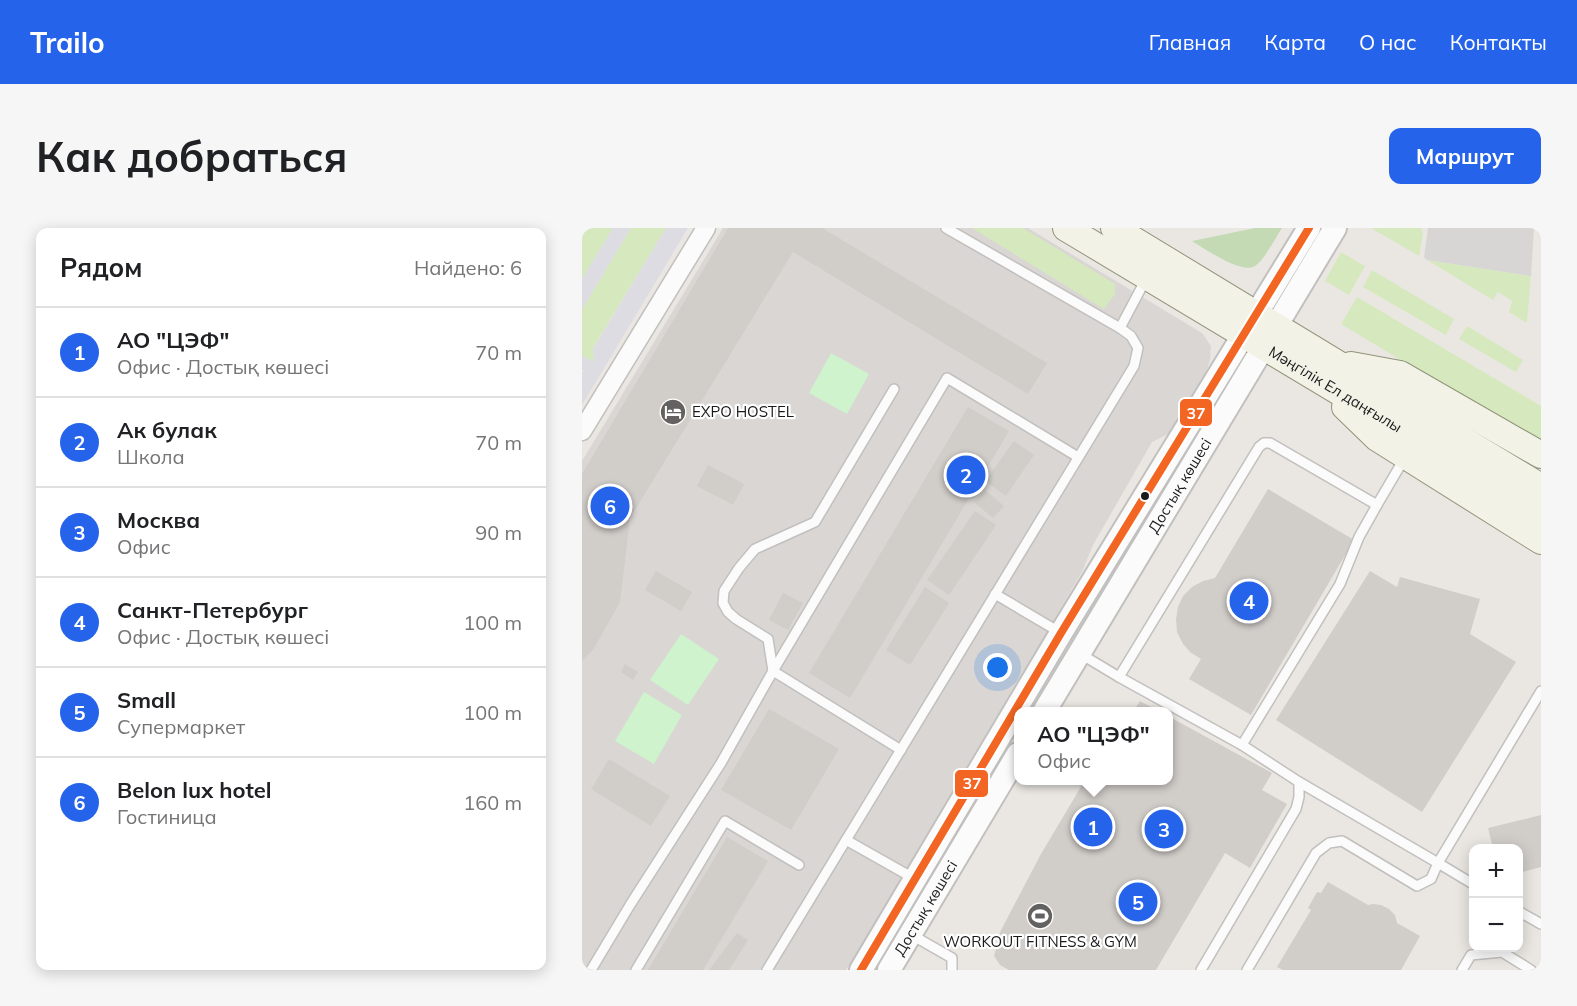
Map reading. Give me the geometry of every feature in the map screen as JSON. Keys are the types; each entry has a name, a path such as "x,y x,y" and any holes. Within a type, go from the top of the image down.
{"main road":[{"name":"Мәңгілік Ел даңғылы","path":"1066,228 1147,277 1260,331 1336,362 1541,487"},
{"name":"Мәңгілік Ел даңғылы","path":"1114,228 1260,331 1312,376 1541,513"},
{"path":"1336,362 1400,374 1541,455"},
{"path":"1312,376 1377,438 1541,541"}],"street":[{"path":"582,431 706,228"},
{"name":"Достық көшесі","path":"1046,707 1260,331 1309,228"},
{"name":"Достық көшесі","path":"1017,707 1061,633 1260,331 1335,228"},
{"name":"Достық көшесі","path":"861,970 1014,712"},
{"name":"Достық көшесі","path":"889,970 1014,761"}],"lane":[{"path":"767,970 1134,366 1138,348 1131,336 946,228"},
{"path":"1120,328 1147,277"},
{"path":"591,970 721,763 947,378 1078,457"},
{"path":"894,389 815,522 755,549 724,591 723,603 736,619 768,639 773,671 901,750"},
{"path":"1119,676 1259,447 1264,443 1270,443 1377,505"},
{"path":"1242,745 1340,584 1359,537 1406,456"},
{"path":"995,594 1061,633"},
{"path":"1079,652 1242,745 1299,783 1469,882"},
{"path":"1247,970 1316,853 1329,843 1342,841 1417,886 1431,879 1438,863 1541,691"},
{"path":"1201,970 1296,809 1299,783"},
{"path":"636,970 725,821 799,865"},
{"path":"846,840 915,879"},
{"path":"1523,913 1541,924"},
{"path":"909,933 952,958 952,970"},
{"path":"1462,970 1471,955 1488,952"},
{"path":"1502,952 1531,970"}],"shaded area":[{"path":"613,228 631,228 582,309 582,279"},
{"path":"666,228 688,228 582,405 582,372 584,371 582,370 582,356 594,362 593,349"},
{"path":"723,228 1028,228 1202,333 1211,346 1210,360 1206,372 1170,433 1152,442 1093,545 1082,572 846,970 582,970 582,461"},
{"path":"1428,228 1534,228 1531,276 1427,260 1424,257"}],"green space":[{"path":"582,228 613,228 582,279"},
{"path":"631,228 666,228 593,348 595,363 582,356 582,309"},
{"path":"972,228 1023,228 1115,284 1115,294 1104,309"},
{"path":"1255,228 1282,228 1265,255 1253,267 1247,268 1231,263 1192,241"},
{"path":"1371,228 1421,228 1423,234 1419,256"},
{"path":"1341,252 1365,266 1349,295 1325,281"},
{"path":"1427,260 1531,276 1527,323 1509,312 1512,301 1498,292 1493,300"},
{"path":"1372,270 1454,319 1446,335 1363,287"},
{"path":"1357,297 1541,406 1541,445 1341,324"},
{"path":"1467,326 1523,360 1516,372 1459,339"},
{"path":"831,353 869,374 847,414 809,393"},
{"path":"681,634 719,659 688,705 650,680"},
{"path":"644,692 682,715 654,764 615,741"}],"building":[{"path":"728,228 822,228 1047,363 1028,394 793,252 630,518 620,602 593,650 582,661 582,474"},
{"path":"968,407 1009,431 850,698 809,673"},
{"path":"1014,441 1034,455 1006,496 985,481"},
{"path":"708,465 744,484 733,505 697,486"},
{"path":"1268,489 1354,540 1251,715 1189,679 1201,659 1183,644 1177,632 1176,619 1183,596 1192,587 1215,578"},
{"path":"985,490 1004,506 993,518 974,502"},
{"path":"975,511 996,525 949,595 927,580"},
{"path":"656,571 692,592 681,611 645,590"},
{"path":"1370,571 1397,587 1400,577 1480,599 1470,634 1516,662 1422,812 1276,720"},
{"path":"925,587 949,603 910,665 886,650"},
{"path":"783,593 803,603 788,630 769,620"},
{"path":"625,664 638,672 633,680 621,672"},
{"path":"1140,701 1151,707 1136,707"},
{"path":"769,709 839,749 791,830 721,790"},
{"path":"1173,719 1272,773 1262,790 1287,804 1250,868 1225,853 1156,970 1009,970 1000,965 994,956 1000,932 1041,854 1082,785 1173,785"},
{"path":"609,759 670,796 651,826 591,789"},
{"path":"1541,815 1541,867 1523,872 1523,844 1492,844 1488,828"},
{"path":"727,837 768,861 703,970 648,970"},
{"path":"1328,882 1368,905 1381,905 1389,909 1395,915 1397,923 1420,936 1401,970 1283,970 1277,967 1311,910 1308,908 1317,892 1321,893"},
{"path":"737,933 748,940 729,970 709,970"}],"transit line":[{"name":"37","path":"1017,707 1309,228"},
{"name":"37","path":"861,970 1014,712"}],"place":[{"name":"EXPO HOSTEL","path":"673,412"},
{"name":"Ак булак","path":"966,475"},
{"name":"Belon lux hotel","path":"610,506"},
{"name":"Санкт-Петербург","path":"1249,601"},
{"name":"АО \"ЦЭФ\"","path":"1093,827"},
{"name":"Москва","path":"1164,829"},
{"name":"Small","path":"1138,902"},
{"name":"WORKOUT FITNESS & GYM","path":"1040,916"}]}
